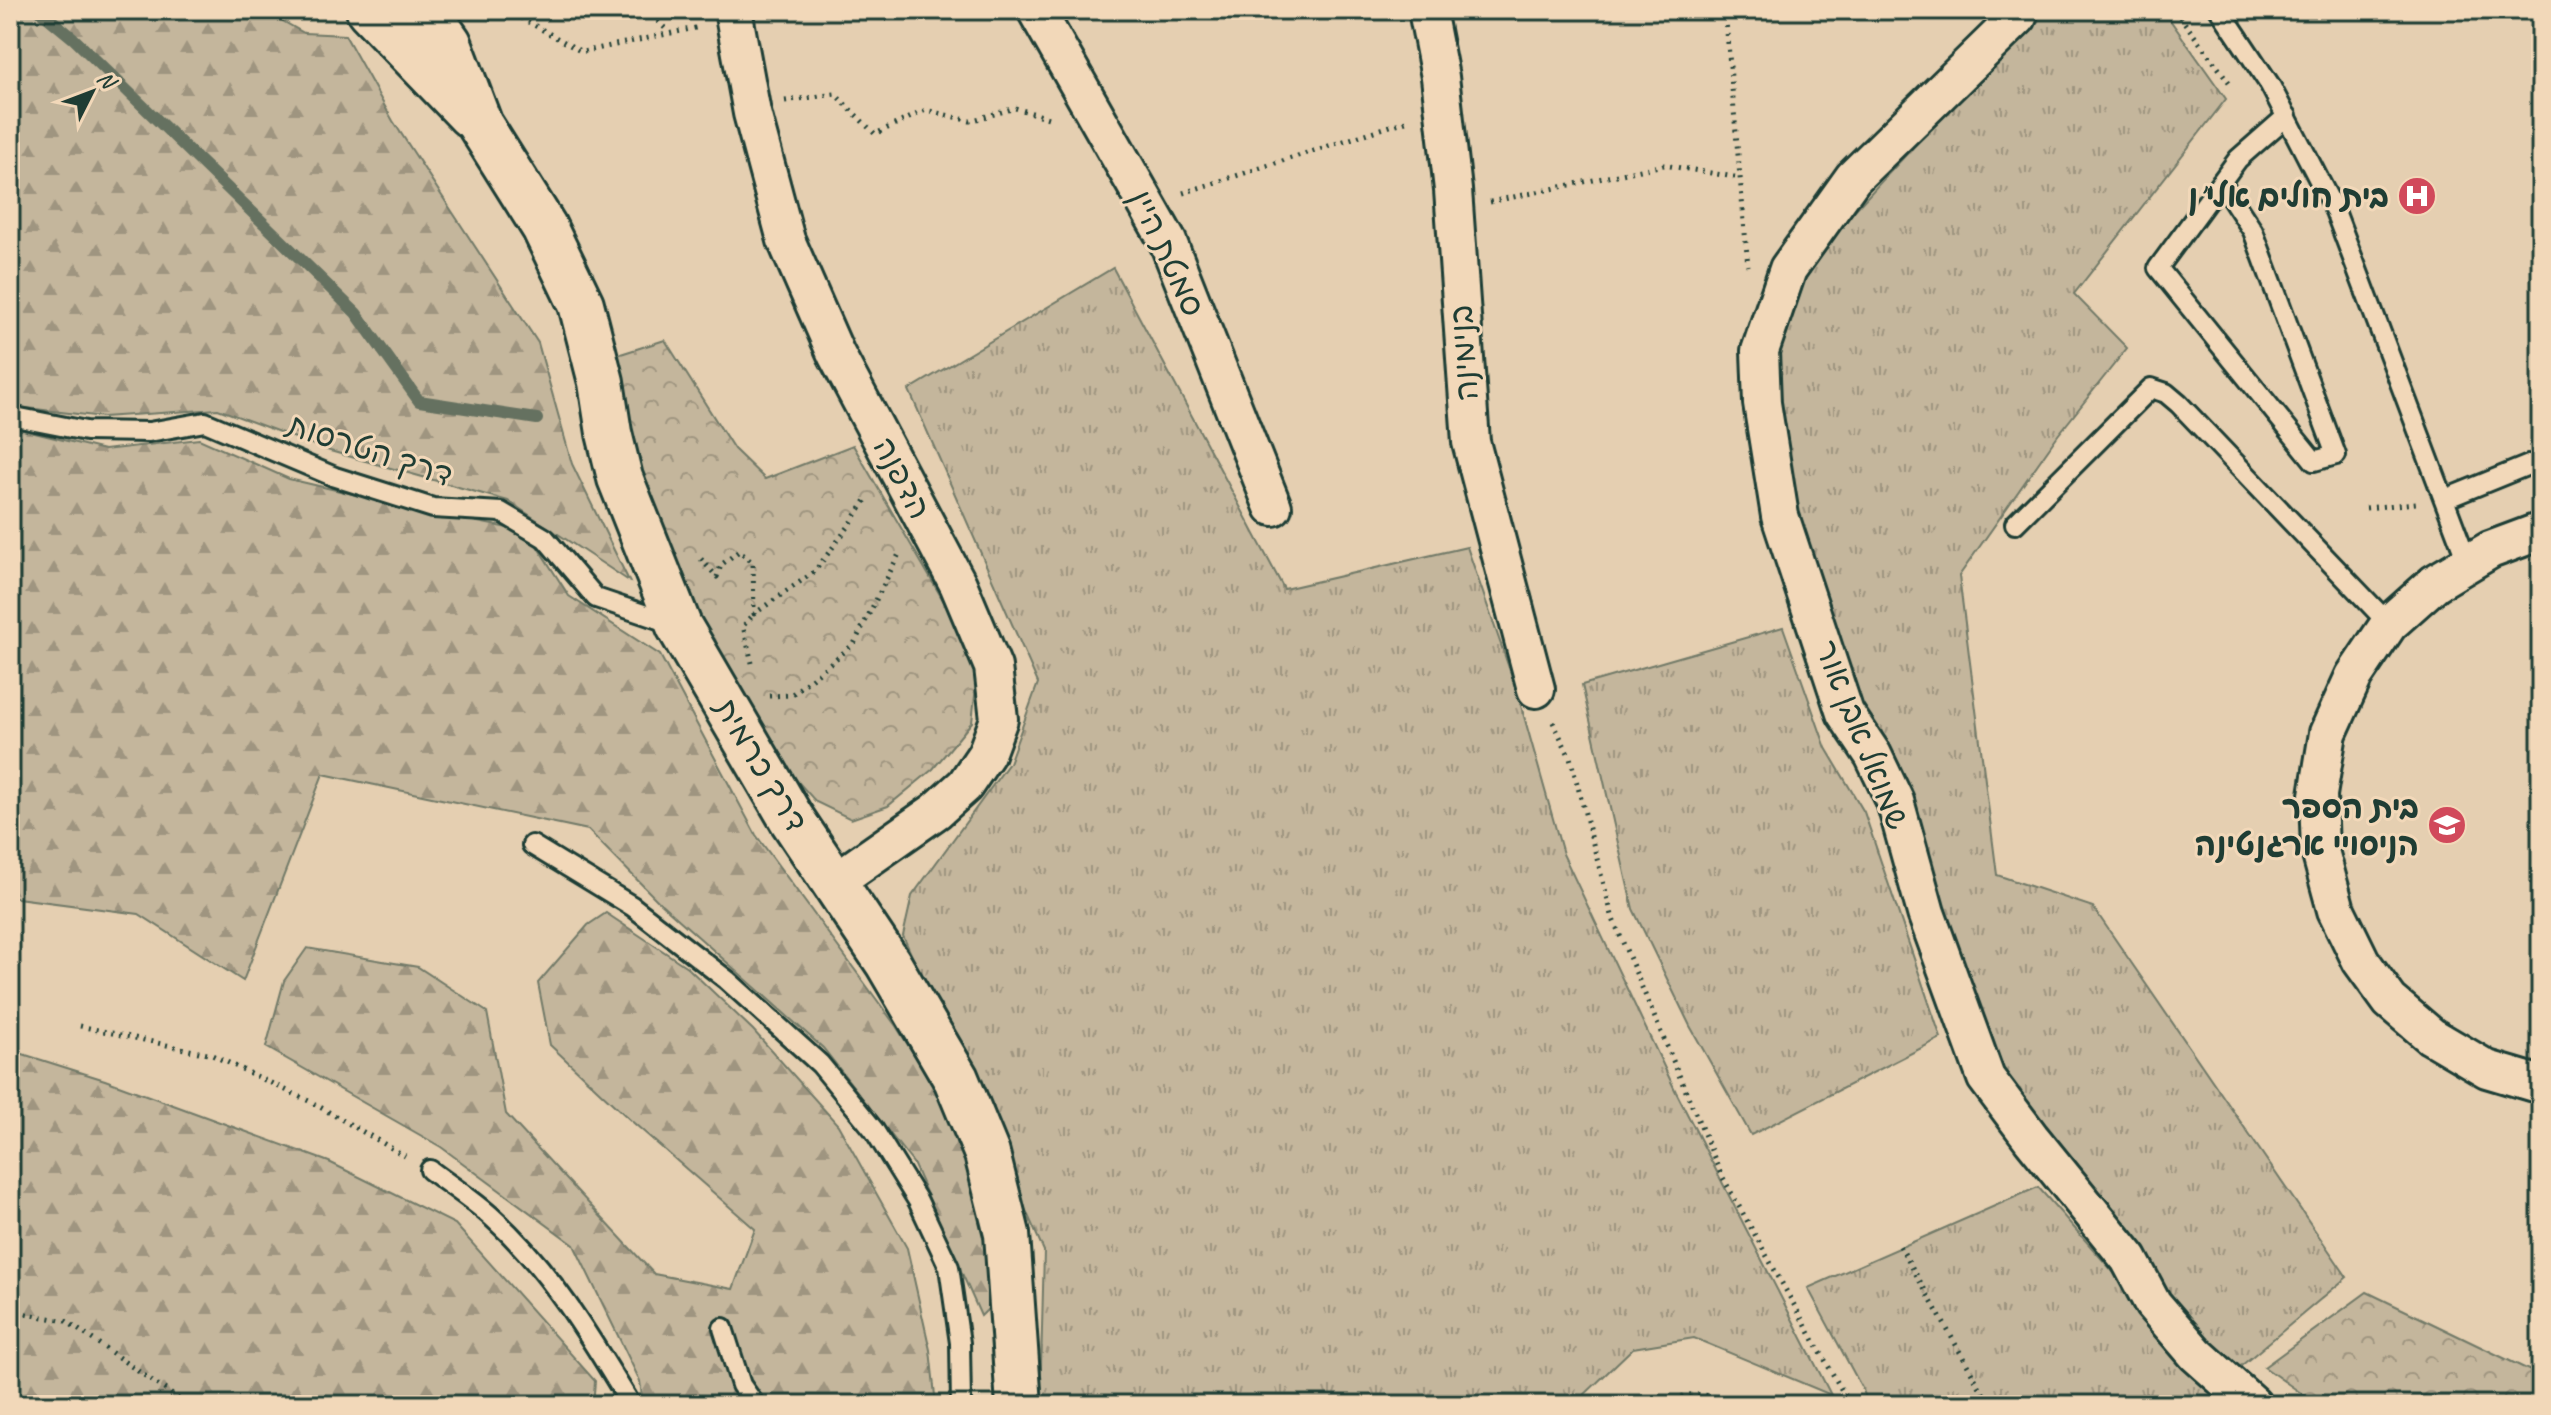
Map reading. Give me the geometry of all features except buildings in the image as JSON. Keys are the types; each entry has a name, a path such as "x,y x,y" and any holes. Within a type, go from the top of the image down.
{"street":[{"name":"דרך כרמית","path":"369,10 480,125"},
{"name":"דרך כרמית","path":"426,10 449,43 480,125 544,227 581,304 601,382 620,478 679,626 791,818 888,963 956,1079 987,1154 1007,1234 1019,1405"},
{"name":"סמטת היין","path":"1036,10 1168,242 1273,507"},
{"name":"בנימינה","path":"1427,10 1444,109 1471,442 1536,689"},
{"name":"שמואל אבן אור","path":"2020,10 2018,17 1853,178 1788,269 1760,351 1762,403 1780,516 1845,713 1873,755 1895,801 1926,913 1986,1078 2129,1259 2153,1304 2196,1354 2253,1405"},
{"name":"הדפנה","path":"734,15 750,106 786,240 836,354 958,584 993,667 999,719 986,754 965,785 936,811 833,883"},
{"path":"2541,531 2490,550 2435,583 2389,624 2354,676 2328,733 2318,795 2320,851 2336,910 2361,961 2390,1001 2431,1036 2487,1069 2541,1085"}],"lane":[{"path":"2220,10 2270,85 2335,211 2468,563"},
{"path":"2221,182 2253,231 2336,455 2314,461 2158,268 2221,182 2238,159 2287,116"},
{"path":"2015,524 2151,388 2166,393 2179,404 2389,624"},
{"name":"דרך הטרסות","path":"10,416 86,431 149,432 205,422 335,477 433,508 501,512 545,538 596,598 679,626"},
{"path":"2445,499 2541,460"},
{"path":"532,845 632,906 727,980 820,1064 874,1130 918,1201 949,1267 960,1343 961,1405"},
{"path":"430,1170 494,1218 541,1270 585,1329 627,1398 628,1405"},
{"path":"723,1328 741,1385 755,1405"}],"path":[{"path":"507,10 582,52 734,15"},
{"path":"646,10 669,33"},
{"path":"1725,10 1749,277 1774,310"},
{"path":"2175,10 2248,107 2261,139"},
{"path":"750,106 835,94 875,134 926,110 970,121 1015,108 1107,134"},
{"path":"1148,205 1444,109"},
{"path":"1454,210 1664,165 1740,178"},
{"path":"755,672 743,626 754,614 814,572 849,526 892,459"},
{"path":"2366,508 2445,499"},
{"path":"764,690 770,697 791,695 854,644 920,512"},
{"path":"695,553 717,577 721,565 739,551 753,563 754,614"},
{"path":"1536,689 1570,757 1613,919 1721,1174 1850,1405"},
{"path":"80,1026 212,1055 313,1103 430,1170"},
{"path":"1900,1246 1990,1405"},
{"path":"10,1311 66,1321 187,1405"},
{"path":"1668,1405 1673,1400 1697,1393 1733,1405"}],"green space":[{"path":"10,10 263,10 304,33 345,35 393,121 538,343 572,464 629,581 508,501 330,451 218,409 103,417 10,406"},
{"path":"2040,10 2163,10 2226,99 2074,294 2127,348 2058,435 1959,576 1997,875 2093,907 2347,1277 2235,1371 2207,1349 2017,1109 1818,601 1782,448 1776,345 1795,293 1817,251"},
{"path":"1113,268 1284,589 1467,547 1516,688 1563,854 1676,1092 1831,1395 1694,1338 1633,1348 1581,1398 1579,1405 1040,1405 1044,1251 903,936 912,896 1009,763 1038,683 909,390"},
{"path":"665,340 734,449 765,479 853,445 950,612 977,678 972,722 933,769 888,806 851,819 816,802 749,727 667,592 608,358"},
{"path":"10,427 104,450 199,439 289,479 528,532 569,596 660,655 756,835 896,1026 992,1178 998,1299 981,1316 913,1163 823,1048 658,901 588,830 323,774 243,981 139,914 10,897"},
{"path":"1783,627 1826,748 1864,812 1941,1038 1751,1135 1690,1026 1633,909 1582,685"},
{"path":"606,913 687,967 753,1030 838,1125 907,1248 930,1350 936,1405 643,1405 640,1381 574,1245 441,1147 266,1047 284,981 307,948 418,967 487,1012 506,1114 654,1274 733,1289 755,1229 550,1045 538,983 588,925"},
{"path":"10,1050 105,1080 329,1162 455,1224 595,1381 593,1405 10,1405"},
{"path":"2038,1187 2231,1405 1868,1405 1808,1288"},
{"path":"2367,1292 2541,1376 2541,1405 2318,1405 2264,1367"}],"waterway":[{"path":"39,10 73,38 356,313 419,401 537,419"}],"place":[{"name":"בית חולים אלי\"ן","path":"2417,196"},
{"name":"בית הספר הניסויי ארגנטינה","path":"2447,825"}]}
